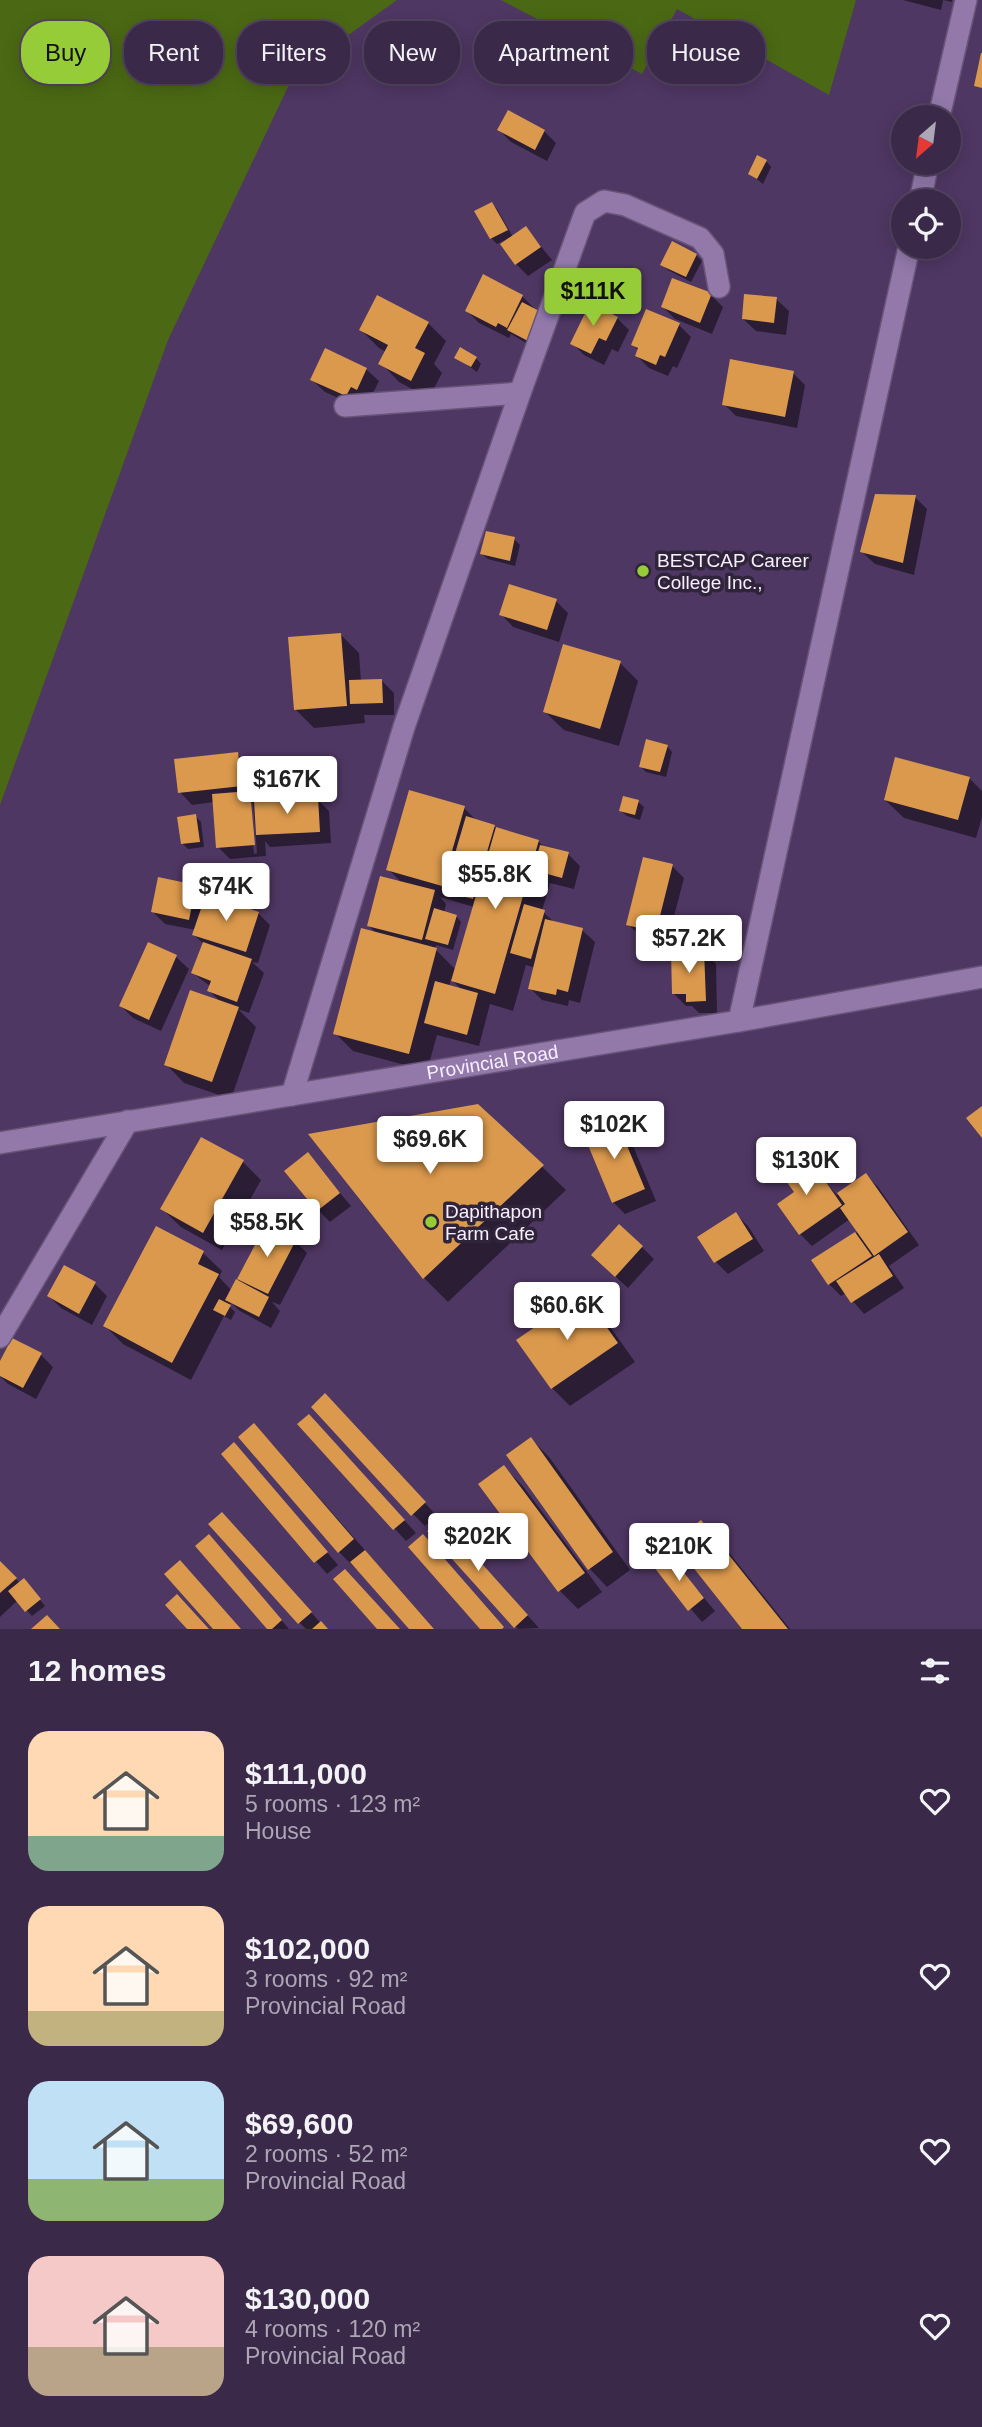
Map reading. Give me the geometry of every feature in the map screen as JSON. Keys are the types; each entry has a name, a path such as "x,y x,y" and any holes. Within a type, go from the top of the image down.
{"street":[{"path":"942,105 966,0"},
{"path":"292,1095 404,727 585,213 604,201 625,205 700,238 713,254 719,287"},
{"path":"739,1021 906,259"},
{"path":"345,406 520,393"},
{"name":"Provincial Road","path":"0,1143 739,1021 982,977"},
{"path":"0,1336 128,1121"}],"green space":[{"path":"0,0 397,0 364,21 350,34 350,21 237,21 237,84 289,84 168,340 0,805"},
{"path":"501,0 856,0 829,95 765,59 765,21 698,21 677,9 671,21 647,21 647,65 642,74 633,69 633,21 541,21"}],"building":[{"path":"982,53 982,88 974,86"},
{"path":"508,110 545,130 535,150 497,130"},
{"path":"757,155 767,160 757,179 748,174"},
{"path":"492,202 508,230 490,239 474,211"},
{"path":"526,226 541,247 515,265 500,244"},
{"path":"672,241 697,254 686,277 660,265"},
{"path":"483,274 523,295 507,328 498,323 496,327 465,311"},
{"path":"672,278 712,293 700,323 661,307"},
{"path":"744,294 777,297 774,323 742,319"},
{"path":"377,295 429,322 415,348 425,353 411,381 378,364 388,345 359,330"},
{"path":"522,302 543,313 528,341 507,330"},
{"path":"590,303 618,317 606,341 599,338 591,354 570,344"},
{"path":"646,309 680,323 665,357 660,355 656,365 635,356 638,348 631,345"},
{"path":"460,347 477,357 471,367 454,358"},
{"path":"325,348 367,368 357,390 351,387 346,396 310,380"},
{"path":"730,359 794,371 785,417 722,405"},
{"path":"875,494 916,495 903,563 860,552"},
{"path":"486,531 515,537 510,561 480,554"},
{"path":"509,584 557,599 547,630 499,615"},
{"path":"341,633 347,706 294,710 288,637"},
{"path":"563,644 621,661 600,729 543,712"},
{"path":"382,679 383,703 350,704 349,680"},
{"path":"646,739 668,745 660,772 639,767"},
{"path":"238,752 242,786 178,793 174,759"},
{"path":"895,757 970,777 958,820 884,800"},
{"path":"409,790 465,806 442,886 386,870"},
{"path":"250,791 255,845 216,848 212,794"},
{"path":"623,796 639,800 635,815 619,811"},
{"path":"318,797 320,832 256,835 254,801"},
{"path":"196,814 200,842 181,844 177,817"},
{"path":"466,816 495,825 473,899 444,891"},
{"path":"496,827 539,840 495,994 451,981"},
{"path":"540,845 569,852 562,878 533,870"},
{"path":"643,857 673,864 656,932 626,925"},
{"path":"380,876 435,890 422,940 367,926"},
{"path":"158,877 196,885 189,920 151,912"},
{"path":"206,894 259,912 246,952 192,935"},
{"path":"524,904 545,910 531,959 510,953"},
{"path":"434,908 457,915 448,945 425,939"},
{"path":"545,919 583,928 568,992 557,989 556,995 528,989"},
{"path":"361,928 437,948 409,1054 333,1034"},
{"path":"691,930 692,947 676,948 675,931"},
{"path":"148,942 177,955 149,1020 119,1006"},
{"path":"203,942 252,959 237,1002 207,991 211,981 191,973"},
{"path":"704,950 706,1001 686,1002 686,994 672,994 671,951"},
{"path":"435,981 478,993 467,1035 424,1023"},
{"path":"190,990 239,1007 212,1082 164,1065"},
{"name":"Dapithapon Farm Cafe","path":"478,1104 544,1165 423,1279 308,1134"},
{"path":"982,1106 982,1138 966,1118"},
{"path":"616,1119 645,1189 612,1203 583,1133"},
{"path":"201,1137 244,1160 203,1233 160,1209"},
{"path":"308,1152 340,1193 317,1211 284,1171"},
{"path":"798,1156 814,1179 821,1175 842,1205 799,1235 777,1204 794,1192 778,1170"},
{"path":"866,1173 908,1232 874,1256 840,1208 845,1204 837,1193"},
{"path":"736,1212 753,1239 714,1263 697,1237"},
{"path":"266,1224 296,1240 268,1294 237,1279"},
{"path":"619,1224 643,1246 615,1277 591,1255"},
{"path":"156,1226 204,1251 198,1264 219,1274 172,1363 103,1326"},
{"path":"855,1232 872,1256 828,1285 811,1260"},
{"path":"879,1254 893,1276 851,1303 836,1281"},
{"path":"64,1265 96,1282 79,1314 47,1296"},
{"path":"236,1279 269,1297 259,1317 225,1300"},
{"path":"583,1294 618,1343 551,1389 516,1340"},
{"path":"219,1299 231,1305 225,1316 213,1310"},
{"path":"12,1338 42,1353 23,1388 0,1376 0,1361"},
{"path":"325,1393 426,1502 411,1516 311,1407"},
{"path":"309,1414 405,1520 393,1530 297,1424"},
{"path":"254,1423 354,1539 338,1553 238,1437"},
{"path":"531,1437 613,1552 588,1570 506,1455"},
{"path":"234,1442 328,1552 314,1563 221,1454"},
{"path":"504,1465 585,1573 558,1592 478,1484"},
{"path":"222,1512 312,1612 298,1624 208,1524"},
{"path":"441,1518 528,1615 514,1628 427,1531"},
{"path":"701,1520 788,1629 742,1629 673,1542"},
{"path":"209,1534 282,1620 272,1629 267,1629 195,1546"},
{"path":"423,1534 504,1627 502,1629 480,1629 408,1547"},
{"path":"365,1550 434,1629 409,1629 350,1562"},
{"path":"670,1555 704,1598 688,1611 654,1567"},
{"path":"180,1560 241,1629 213,1629 164,1574"},
{"path":"0,1561 17,1578 0,1593"},
{"path":"345,1569 400,1629 377,1629 333,1579"},
{"path":"24,1578 41,1599 25,1612 8,1591"},
{"path":"177,1594 209,1629 187,1629 165,1605"},
{"path":"47,1615 60,1629 31,1629"},
{"path":"321,1621 328,1629 312,1629"}],"place":[{"name":"BESTCAP Career College Inc.,","path":"643,571"},
{"name":"Dapithapon Farm Cafe","path":"431,1222"}]}
